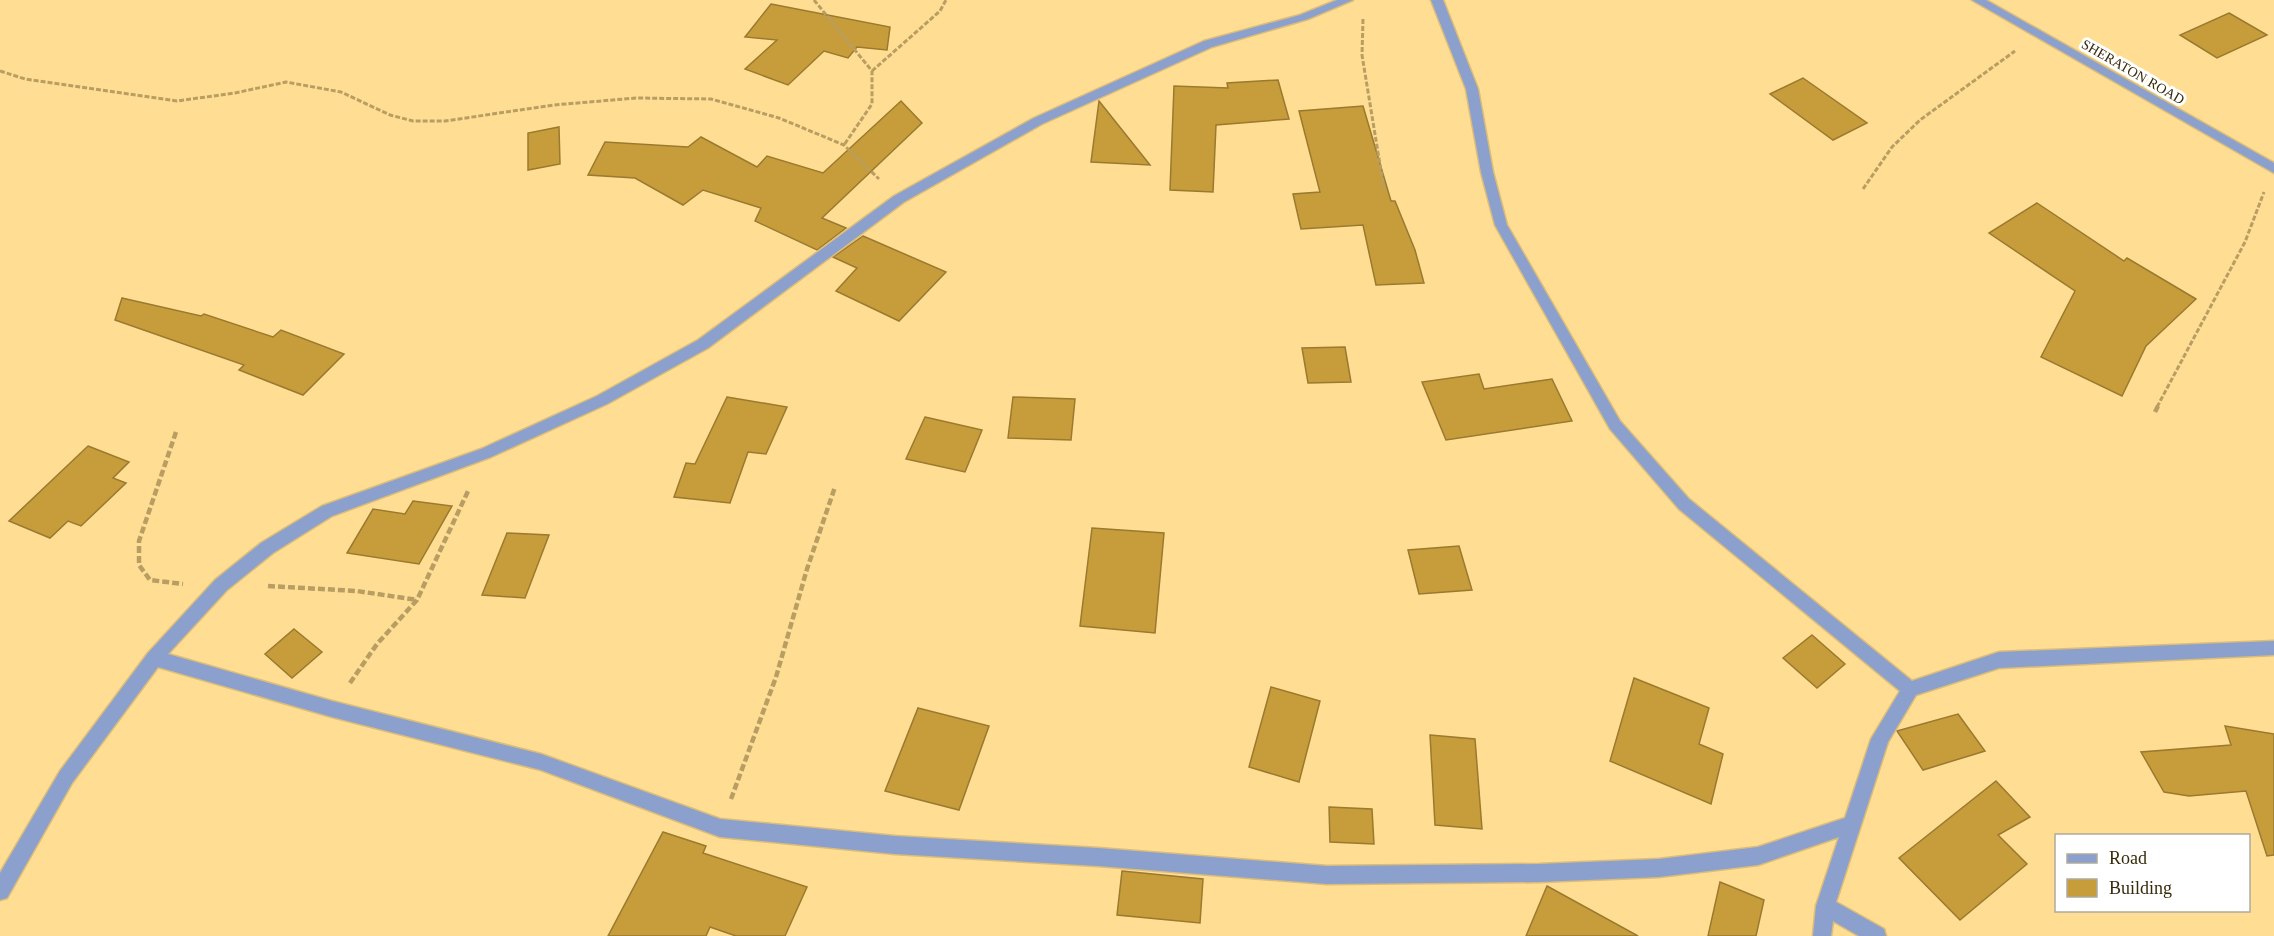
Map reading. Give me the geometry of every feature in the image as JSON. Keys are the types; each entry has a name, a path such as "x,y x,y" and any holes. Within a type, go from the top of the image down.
{"street":[{"path":"0,891 66,777 154,658 220,585 267,548 327,511 486,453 602,400 703,344 899,199 1038,121 1208,44 1304,17 1347,0"},
{"path":"1437,0 1472,89 1486,172 1501,225 1616,425 1684,504 1910,689"},
{"name":"SHERATON ROAD","path":"1978,0 2274,169"},
{"path":"1822,936 1825,906 1880,739 1910,689 1999,660 2274,648"},
{"path":"154,658 332,709 541,762 720,828 895,845 1098,857 1327,875 1539,873 1659,868 1758,856 1852,824"},
{"path":"1825,906 1877,936"}],"path":[{"path":"814,0 872,71 872,104 844,145"},
{"path":"872,71 940,11 946,0"},
{"path":"1364,11 1362,55 1384,189"},
{"path":"1863,189 1892,147 1932,110 1989,72 2036,33"},
{"path":"0,71 25,79 177,101 236,93 286,82 341,92 390,115 413,121 445,121 554,105 624,99 711,99 779,118 844,145 899,199"},
{"path":"2155,412 2245,242 2274,169"},
{"path":"176,432 139,541 139,565 150,580 176,584 357,591 417,600"},
{"path":"332,709 377,644 417,600 486,453"},
{"path":"720,828 776,677 807,569 835,487"}],"building":[{"path":"771,4 890,27 887,50 857,47 848,58 824,51 788,85 745,69 777,40 745,37"},
{"path":"2229,13 2267,35 2217,58 2180,35"},
{"path":"1803,78 1867,123 1833,140 1770,94"},
{"path":"1278,80 1289,119 1216,125 1213,192 1170,190 1174,86 1228,88 1227,83"},
{"path":"901,101 922,123 822,218 846,228 817,250 755,221 761,208 703,190 683,205 635,178 588,175 605,142 688,147 701,137 757,167 767,156 823,173"},
{"path":"1099,101 1150,165 1091,162"},
{"path":"1363,106 1391,201 1395,201 1415,250 1424,283 1376,285 1363,225 1301,229 1293,194 1320,192 1299,111"},
{"path":"559,127 560,164 528,170 528,133"},
{"path":"2037,203 2124,261 2127,258 2196,299 2146,346 2122,396 2041,357 2075,291 1989,233"},
{"path":"863,236 946,272 899,321 836,291 857,268 833,257"},
{"path":"122,298 201,316 204,314 273,337 281,330 344,354 303,395 239,370 244,365 115,320"},
{"path":"1345,347 1351,382 1308,383 1302,348"},
{"path":"1479,374 1484,389 1552,379 1572,421 1446,440 1422,382"},
{"path":"727,397 787,407 766,454 748,452 730,503 674,497 686,463 695,464"},
{"path":"1013,397 1075,399 1071,440 1008,438"},
{"path":"925,417 982,430 965,472 906,459"},
{"path":"88,446 129,462 113,478 126,483 81,526 68,521 50,538 9,521"},
{"path":"413,501 452,506 419,564 347,553 373,509 405,514"},
{"path":"1092,528 1164,533 1155,633 1080,626"},
{"path":"507,533 549,535 525,598 482,595"},
{"path":"1459,546 1472,590 1419,594 1408,550"},
{"path":"294,629 322,652 292,678 265,654"},
{"path":"1812,635 1845,664 1817,688 1783,658"},
{"path":"1634,678 1709,708 1699,744 1723,754 1711,804 1610,761"},
{"path":"1271,687 1320,701 1299,782 1249,767"},
{"path":"918,708 989,726 959,810 885,791"},
{"path":"1958,714 1985,751 1923,770 1897,731"},
{"path":"2225,726 2274,734 2274,855 2267,856 2246,791 2189,796 2164,792 2141,752 2231,745"},
{"path":"1430,735 1475,739 1482,829 1435,825"},
{"path":"1996,781 2030,817 1998,835 2027,864 1960,920 1899,858"},
{"path":"1329,807 1372,809 1374,844 1330,842"},
{"path":"663,832 706,846 703,853 807,887 785,936 736,936 710,927 706,936 608,936"},
{"path":"1122,871 1203,879 1200,923 1117,915"},
{"path":"1720,882 1764,900 1756,936 1708,936"},
{"path":"1547,886 1638,936 1526,936"}]}
